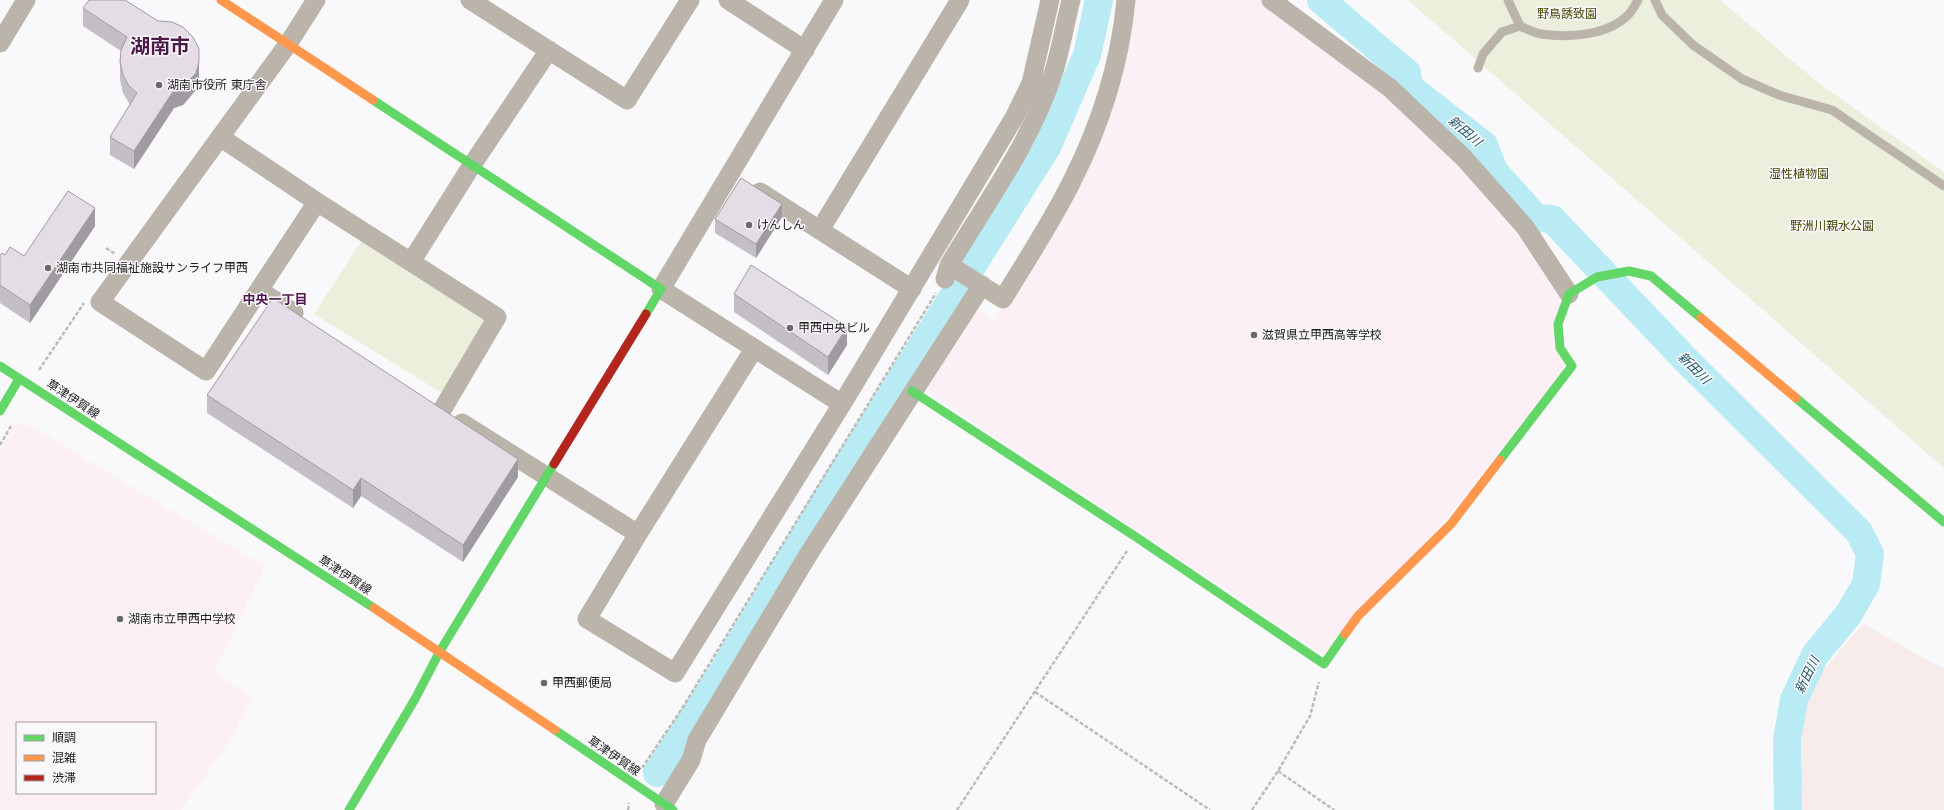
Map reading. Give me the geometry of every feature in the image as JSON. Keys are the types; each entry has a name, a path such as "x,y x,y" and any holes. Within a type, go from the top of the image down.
{"street":[{"path":"0,43 26,0"},
{"path":"222,0 661,289 842,404"},
{"path":"316,0 288,44 100,302 213,375 259,290 318,202"},
{"path":"470,0 627,100 690,0"},
{"path":"728,0 805,50"},
{"path":"349,810 415,699 440,651 547,478 834,0"},
{"path":"820,230 960,0"},
{"path":"754,349 638,534 587,619 675,673 842,404 1014,118 1031,83 1050,0"},
{"path":"1071,0 1054,72 1034,119 1013,160 949,270 979,284 1003,299 1071,184 1099,121 1113,74 1124,23 1126,0"},
{"path":"1271,0 1390,88 1464,158 1525,227 1569,294"},
{"path":"411,262 472,165 549,50"},
{"path":"220,137 497,317 435,406 638,534"},
{"path":"731,173 912,289"},
{"path":"912,391 1136,537 1324,664 1358,616 1451,524 1572,366 1560,348 1558,324 1569,294 1597,277 1629,271 1651,276 1944,522"},
{"path":"666,805 691,760 697,740 775,610 979,284"},
{"path":"259,290 311,324"},
{"name":"草津伊賀線","path":"0,366 440,651 666,805"},
{"path":"0,411 19,378"}],"lane":[{"path":"1508,0 1520,26"},
{"path":"1478,68 1483,54 1502,32 1520,26 1540,34 1571,35 1592,32 1613,26 1629,13 1638,0"},
{"path":"1655,0 1662,15 1693,45 1742,79 1779,95 1832,110 1944,186"}],"path":[{"path":"106,248 117,256"},
{"path":"636,785 640,771 683,707 949,270"},
{"path":"38,371 75,315"},
{"path":"0,445 12,424"},
{"path":"957,810 1136,537"},
{"path":"1252,810 1278,771 1310,716 1324,664"},
{"path":"1035,692 1210,810"},
{"path":"1278,771 1334,810"}],"shaded area":[{"name":"滋賀県立甲西高等学校","path":"1128,0 1259,0 1401,109 1469,174 1508,221 1560,294 1565,370 1446,518 1326,656 930,393 926,382 973,307 994,321 1087,151"},
{"name":"湖南市立甲西中学校","path":"14,425 29,425 265,567 214,671 252,698 230,741 181,810 0,810 0,451"},
{"path":"1863,624 1944,669 1944,810 1800,810 1798,802 1799,725 1820,674"}],"green space":[{"name":"野洲川親水公園","path":"1408,0 1720,0 1816,81 1944,172 1944,468"},
{"path":"363,239 484,314 486,325 442,393 314,314"}],"building":[{"name":"湖南市役所 東庁舎","path":"89,0 125,0 158,21 172,22 183,27 193,37 199,49 199,62 196,73 183,87 174,90 134,151 110,137 137,93 129,86 123,75 120,62 121,50 127,37 83,8"},
{"name":"けんしん","path":"741,178 782,204 756,244 715,219"},
{"name":"湖南市共同福祉施設サンライフ甲西","path":"68,191 95,208 30,305 0,285 0,255 2,253 5,255 10,247 24,256"},
{"path":"751,265 847,327 828,357 734,294"},
{"path":"273,298 518,459 463,545 361,478 353,490 207,395"}],"waterway":[{"path":"657,773 724,669 840,476 1047,147 1087,55 1099,0"},
{"name":"新田川","path":"1321,0 1407,73 1409,87 1484,145 1494,171 1536,218 1552,219 1686,360 1859,532 1870,554 1866,584 1848,615 1815,655 1794,700 1787,740 1788,810"}],"traffic: fast":[{"path":"373,100 661,289 646,314"},
{"path":"1500,460 1572,366 1560,348 1558,324 1569,294 1597,277 1629,271 1651,276 1701,318"},
{"path":"0,366 374,608"},
{"path":"0,411 19,379"},
{"path":"912,391 1136,537 1324,664 1345,634"},
{"path":"1796,398 1944,522"},
{"path":"349,810 415,699 440,651 554,464"},
{"path":"555,730 673,810"}],"traffic: slow":[{"path":"221,0 373,100"},
{"path":"1701,318 1796,398"},
{"path":"1345,634 1358,616 1451,524 1500,460"},
{"path":"374,608 555,730"}],"traffic: jam":[{"path":"554,464 646,314"}],"place":[{"name":"湖南市役所 東庁舎","path":"159,85"},
{"name":"けんしん","path":"749,225"},
{"name":"湖南市共同福祉施設サンライフ甲西","path":"48,268"},
{"name":"甲西中央ビル","path":"790,328"},
{"name":"滋賀県立甲西高等学校","path":"1254,335"},
{"name":"湖南市立甲西中学校","path":"120,619"},
{"name":"甲西郵便局","path":"544,683"}],"district":[{"name":"湖南市","path":"160,46"},
{"name":"中央一丁目","path":"275,299"}],"park label":[{"name":"野鳥誘致園","path":"1567,14"},
{"name":"湿性植物園","path":"1799,174"}]}
